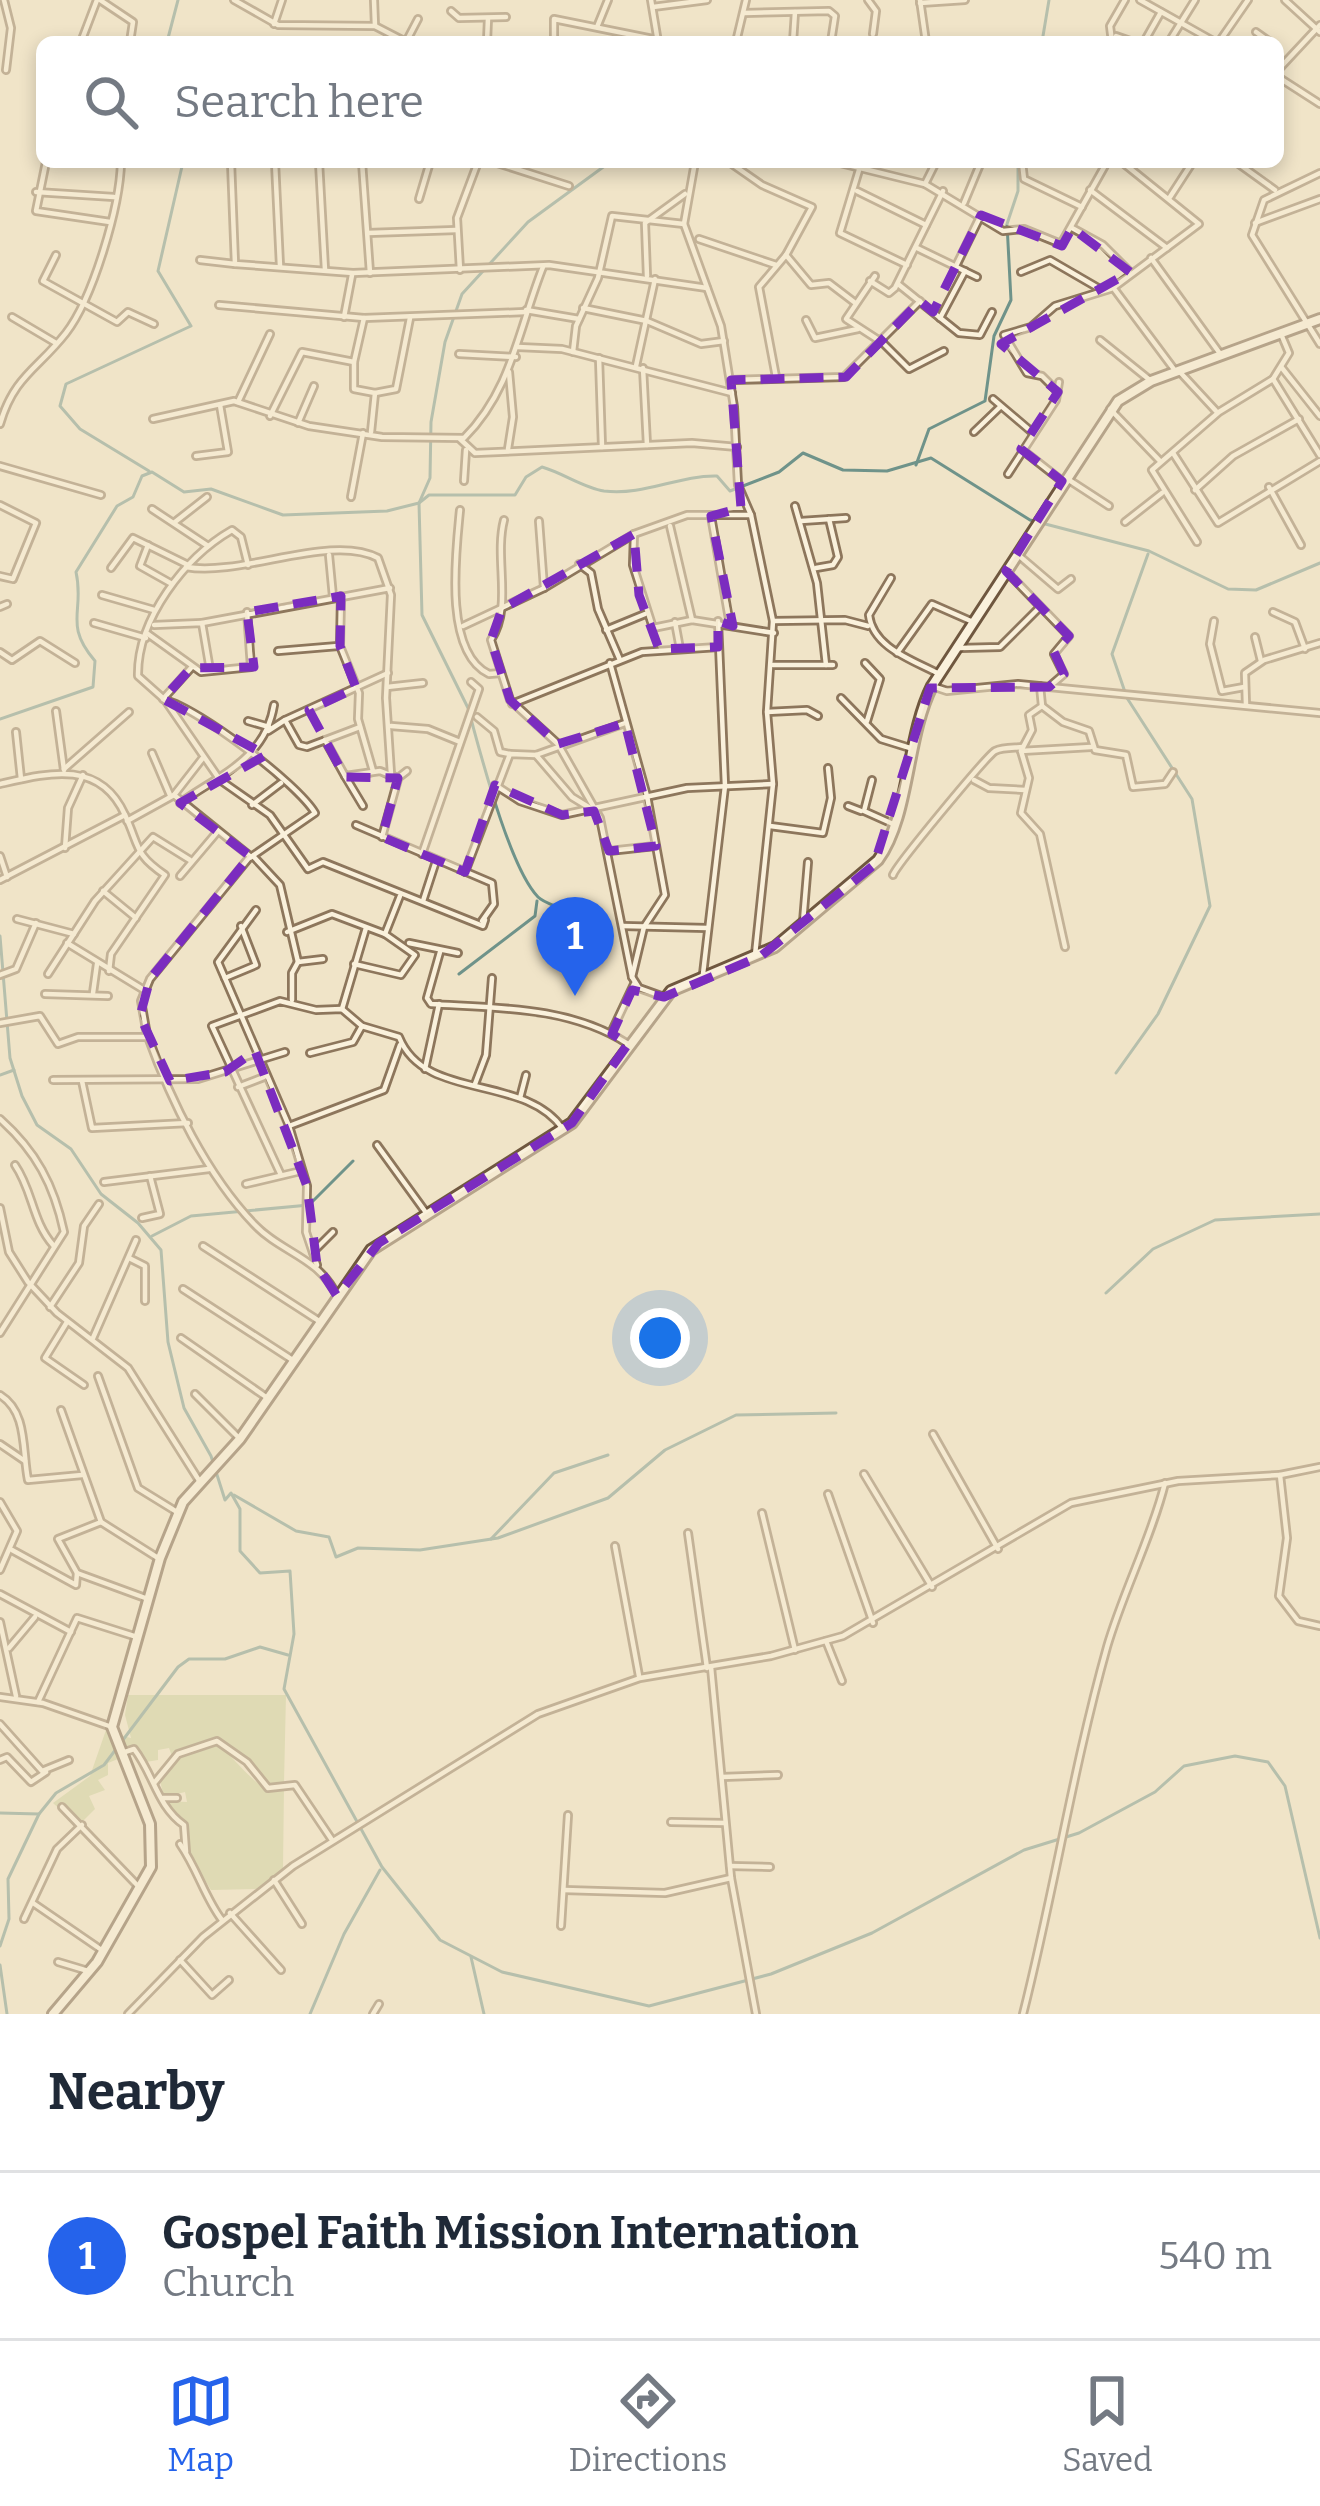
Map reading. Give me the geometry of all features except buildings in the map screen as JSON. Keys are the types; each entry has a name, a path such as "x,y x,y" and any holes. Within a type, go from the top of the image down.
{"main road":[{"path":"53,2014 104,1951 151,1867 152,1834 112,1727 177,1512 240,1439 291,1359 371,1250 563,1130 586,1106 664,997 703,976 755,958 802,927 878,860 893,824 910,748 932,686 1110,409 1151,380 1320,319"}],"street":[{"path":"4,0 11,28 6,70"},
{"path":"84,36 99,0 133,22 131,36"},
{"path":"235,0 274,24 375,26 394,36"},
{"path":"274,24 282,0"},
{"path":"374,0 375,26"},
{"path":"597,27 608,0"},
{"path":"657,36 652,3 701,0"},
{"path":"738,36 746,0"},
{"path":"829,0 835,16 832,36"},
{"path":"868,0 876,11 873,34"},
{"path":"925,36 920,2 965,0"},
{"path":"1112,36 1110,26 1125,0"},
{"path":"1140,0 1205,36"},
{"path":"1172,36 1196,0"},
{"path":"1221,36 1248,0"},
{"path":"1284,65 1319,29 1285,0"},
{"path":"451,10 459,19 506,16"},
{"path":"744,13 830,11"},
{"path":"793,36 795,12"},
{"path":"1147,36 1161,12"},
{"path":"487,36 488,15"},
{"path":"409,36 418,19"},
{"path":"554,36 554,19 636,36"},
{"path":"1256,32 1262,36"},
{"path":"1284,52 1290,56"},
{"path":"1284,78 1320,104"},
{"path":"44,168 36,211 110,222"},
{"path":"0,424 17,382 56,343 80,302 110,222 120,168"},
{"path":"231,168 235,264"},
{"path":"275,168 280,266"},
{"path":"319,168 325,270"},
{"path":"363,168 370,273"},
{"path":"419,199 428,168"},
{"path":"460,270 456,230 476,168"},
{"path":"513,168 569,186"},
{"path":"693,168 684,224 724,341 738,487 751,515 774,633 767,712 773,784 755,958"},
{"path":"738,168 762,185 812,207 786,255 758,291 776,377"},
{"path":"854,168 856,191 840,233 907,265"},
{"path":"863,168 943,191 1003,231 1024,229 1058,244 1072,228 1103,168"},
{"path":"886,173 887,168"},
{"path":"925,184 933,168"},
{"path":"964,203 979,168"},
{"path":"1023,168 1024,179 1082,207"},
{"path":"1058,392 1042,376 1028,373 1004,335 1022,332 1054,306 1113,288 1199,224 1131,168"},
{"path":"1137,172 1139,168"},
{"path":"1170,197 1189,168"},
{"path":"1246,168 1276,191"},
{"path":"1320,173 1276,191 1261,204 1252,235 1320,344"},
{"path":"1090,190 1167,248"},
{"path":"647,276 644,229 651,218 688,191"},
{"path":"856,191 926,225"},
{"path":"943,191 898,284 889,292 872,279 845,316 909,369 944,351"},
{"path":"36,192 117,197"},
{"path":"1255,223 1320,199"},
{"path":"956,266 981,215"},
{"path":"574,352 579,319 600,271 612,216 684,224"},
{"path":"1072,228 1103,244 1130,272"},
{"path":"368,233 456,230"},
{"path":"687,237 776,265"},
{"path":"693,254 699,239"},
{"path":"916,248 976,277"},
{"path":"56,255 43,281 117,322 128,312 154,324"},
{"path":"786,255 811,285 829,283 854,302"},
{"path":"1151,258 1175,284 1222,356"},
{"path":"200,260 353,273 544,265 707,288"},
{"path":"1022,272 1050,260 1100,289"},
{"path":"460,440 483,415 516,357 525,311 544,265"},
{"path":"940,318 964,271"},
{"path":"344,317 353,273"},
{"path":"647,445 639,367 656,279"},
{"path":"898,284 959,333 978,337 992,312"},
{"path":"1113,288 1178,372 1219,412"},
{"path":"731,380 844,377 920,301"},
{"path":"219,305 364,318 525,311 579,319"},
{"path":"583,308 647,321 700,344 724,341"},
{"path":"12,317 56,343"},
{"path":"364,318 354,362 354,389 375,393 396,389 410,318"},
{"path":"806,320 815,338 858,328"},
{"path":"238,402 270,334"},
{"path":"1196,542 1152,472 1219,412 1273,379 1289,352 1281,334"},
{"path":"1100,340 1151,380"},
{"path":"518,346 574,352 732,393"},
{"path":"271,416 299,352 354,362"},
{"path":"459,354 516,357"},
{"path":"599,358 602,447"},
{"path":"1282,368 1320,416"},
{"path":"508,372 513,417 508,449"},
{"path":"1173,453 1218,524 1320,458 1273,379"},
{"path":"1008,474 1025,452 1059,382"},
{"path":"298,423 314,386"},
{"path":"351,496 375,393"},
{"path":"993,399 1033,433"},
{"path":"153,419 238,402 298,423 367,434 460,440"},
{"path":"196,456 228,452 220,405"},
{"path":"974,431 1001,406"},
{"path":"1110,409 1160,461"},
{"path":"1195,490 1233,456 1299,419"},
{"path":"460,440 466,450 464,482"},
{"path":"466,450 737,447"},
{"path":"1025,452 1109,506"},
{"path":"0,466 101,495"},
{"path":"1269,487 1300,545"},
{"path":"1125,523 1164,491"},
{"path":"175,522 206,497"},
{"path":"0,506 35,520 36,527 13,579 0,576"},
{"path":"773,665 830,665 814,568 795,506"},
{"path":"152,508 208,546"},
{"path":"460,510 454,593 477,668 501,673"},
{"path":"463,626 544,588 634,534 687,515 751,515"},
{"path":"711,516 730,625"},
{"path":"801,520 846,518"},
{"path":"814,568 837,561 829,519"},
{"path":"504,520 497,551 501,626 491,640 512,704 528,712 558,745 594,811 608,851 633,981"},
{"path":"539,521 544,588"},
{"path":"670,524 692,620"},
{"path":"248,565 235,530 187,566 156,611 136,673 164,699 253,752 301,793 314,813 252,856 144,990 140,1016 209,1169 269,1239 317,1265"},
{"path":"634,534 633,565 653,628 692,620 774,633"},
{"path":"111,568 131,539 187,566 220,571 328,552 375,556 390,588 391,774"},
{"path":"148,545 140,566 172,584"},
{"path":"328,552 340,646 356,688 360,727 374,771"},
{"path":"1017,554 1058,589 1071,579"},
{"path":"579,564 591,573 606,630 620,660"},
{"path":"1006,571 1070,638 1054,654 1064,674 1049,687"},
{"path":"871,627 869,615 891,578"},
{"path":"151,625 202,623 390,588"},
{"path":"102,596 156,611"},
{"path":"897,653 932,604 973,622"},
{"path":"957,646 1000,647 1039,608"},
{"path":"94,623 147,636 191,668 210,670 254,666 248,612"},
{"path":"1273,612 1295,622 1305,649"},
{"path":"606,630 646,614"},
{"path":"773,621 845,620 871,627 897,653 939,674"},
{"path":"1214,621 1210,644 1222,691 1244,687"},
{"path":"675,622 680,649"},
{"path":"703,976 724,786 718,622"},
{"path":"202,623 210,670"},
{"path":"1255,637 1261,661"},
{"path":"0,652 12,661 40,641 75,663"},
{"path":"1246,705 1245,673 1261,661 1320,643"},
{"path":"278,651 340,646"},
{"path":"512,704 620,660 718,647"},
{"path":"610,663 647,796 665,901 644,927 633,981 611,1034"},
{"path":"866,663 880,679 867,721"},
{"path":"164,699 191,668"},
{"path":"269,729 388,673"},
{"path":"422,854 479,691 471,682"},
{"path":"387,687 422,683"},
{"path":"932,686 946,691 1007,683 1320,712"},
{"path":"1040,686 1042,706 1063,722 1089,731 1091,747"},
{"path":"528,712 530,697"},
{"path":"841,698 881,739 910,748"},
{"path":"164,699 220,780 285,835 308,869 323,862 400,896 483,921 494,887 356,825"},
{"path":"180,803 220,780 253,752 269,729 274,705"},
{"path":"1042,706 1029,715 1032,730 1022,749 1029,778 1021,813 1040,834 1065,947"},
{"path":"767,712 801,710 818,716"},
{"path":"56,711 64,770"},
{"path":"64,770 129,712"},
{"path":"477,717 494,730 500,752 510,754 536,755 625,724"},
{"path":"285,720 302,747 360,727"},
{"path":"248,721 269,729"},
{"path":"388,726 428,729 460,742"},
{"path":"16,732 21,779"},
{"path":"325,740 363,806"},
{"path":"893,875 914,842 930,831 1000,748 1091,747 1126,755 1133,787 1165,784 1173,772"},
{"path":"152,753 172,795 252,856 280,885 287,932 298,962 292,973 292,1000"},
{"path":"465,872 510,754"},
{"path":"536,755 572,797 594,811"},
{"path":"0,856 4,878 172,795 202,758"},
{"path":"770,826 823,832 831,793 828,768"},
{"path":"0,784 64,770 108,789 126,818 137,856 166,879 111,953 109,971"},
{"path":"345,776 374,771 398,778"},
{"path":"382,837 398,778 406,771"},
{"path":"65,848 68,808 83,776"},
{"path":"974,777 989,788 1025,790"},
{"path":"866,813 863,804 872,780"},
{"path":"252,805 283,781"},
{"path":"495,785 520,801 562,815 647,796 773,784"},
{"path":"848,806 893,824"},
{"path":"180,876 218,831"},
{"path":"49,974 103,891 155,835 190,860"},
{"path":"608,851 655,846"},
{"path":"423,901 436,860"},
{"path":"802,927 808,862"},
{"path":"103,891 136,919"},
{"path":"385,934 400,896"},
{"path":"256,910 218,959 264,1077 289,1126 313,1252 337,1296"},
{"path":"287,932 332,914 385,934 408,946 415,956 401,975 355,964"},
{"path":"17,919 74,934"},
{"path":"0,975 16,969 36,923"},
{"path":"225,977 256,965 242,926"},
{"path":"622,926 708,928"},
{"path":"342,1009 367,927"},
{"path":"408,946 418,941 440,952 458,953"},
{"path":"67,944 144,990"},
{"path":"440,952 427,998 439,1004 488,1004 611,1034 628,1044"},
{"path":"298,962 322,959"},
{"path":"93,994 97,964"},
{"path":"474,1084 486,1055 492,978"},
{"path":"633,981 664,997"},
{"path":"45,994 108,996"},
{"path":"281,1175 212,1027 292,1000 316,1010 342,1009 362,1026 401,1042 407,1056 425,1069 520,1098 553,1116 563,1130"},
{"path":"425,1069 439,1004"},
{"path":"0,1023 40,1016 57,1043 78,1036 148,1037"},
{"path":"310,1053 353,1042 362,1026"},
{"path":"289,1126 384,1090 401,1042"},
{"path":"52,1080 170,1081 285,1052"},
{"path":"520,1098 526,1075"},
{"path":"238,1087 264,1077"},
{"path":"82,1079 92,1128 188,1123"},
{"path":"0,1119 35,1154 49,1178 64,1232 28,1282 0,1333"},
{"path":"377,1145 427,1214"},
{"path":"16,1165 30,1189 38,1225 53,1245"},
{"path":"104,1182 209,1169"},
{"path":"246,1184 301,1171"},
{"path":"142,1218 160,1214 150,1176"},
{"path":"50,1306 79,1263 84,1226 99,1204"},
{"path":"0,1208 9,1252 28,1282 50,1306 128,1369 200,1482"},
{"path":"313,1252 333,1232"},
{"path":"93,1338 136,1240"},
{"path":"203,1246 319,1321"},
{"path":"129,1258 146,1266 145,1301"},
{"path":"184,1289 291,1359"},
{"path":"68,1321 45,1358 84,1385"},
{"path":"181,1338 266,1397"},
{"path":"98,1376 138,1488 177,1512"},
{"path":"195,1394 240,1439"},
{"path":"0,1395 16,1412 33,1483 82,1475"},
{"path":"61,1410 101,1522 160,1558"},
{"path":"933,1435 998,1550"},
{"path":"0,1444 25,1461"},
{"path":"128,2014 222,1920 274,1880 525,1721 640,1678 795,1650 873,1623 1071,1503 1165,1483 1280,1475 1320,1467"},
{"path":"864,1474 932,1589"},
{"path":"1280,1475 1287,1538 1280,1596 1298,1621 1320,1626"},
{"path":"1023,2014 1059,1840 1128,1574 1165,1483"},
{"path":"828,1494 873,1623"},
{"path":"0,1502 16,1525 11,1550 0,1570"},
{"path":"762,1513 795,1650"},
{"path":"11,1550 76,1585 77,1574 58,1539 101,1522"},
{"path":"688,1533 709,1668 731,1878 756,2014"},
{"path":"616,1546 640,1678"},
{"path":"77,1574 148,1599"},
{"path":"0,1594 70,1632"},
{"path":"9,1648 35,1617"},
{"path":"38,1702 78,1618 136,1637"},
{"path":"0,1622 16,1696"},
{"path":"826,1641 842,1681"},
{"path":"0,1706 3,1698 16,1696 112,1727"},
{"path":"0,1724 46,1772"},
{"path":"155,1782 159,1770 178,1754 217,1742 247,1762 268,1788 295,1785 332,1840"},
{"path":"119,1753 134,1749 155,1782 163,1807 184,1825 186,1852"},
{"path":"0,1760 8,1757 31,1782 69,1760"},
{"path":"722,1777 778,1775"},
{"path":"163,1798 177,1798"},
{"path":"62,1807 140,1889"},
{"path":"561,1926 568,1815"},
{"path":"670,1822 726,1823"},
{"path":"24,1919 57,1849 82,1826"},
{"path":"180,1844 205,1882 209,1906 222,1920"},
{"path":"730,1866 770,1867"},
{"path":"564,1890 665,1893 731,1878"},
{"path":"274,1880 302,1924"},
{"path":"33,1904 104,1951"},
{"path":"230,1913 281,1970"},
{"path":"180,1960 212,1995 229,1980"},
{"path":"58,1962 88,1971"},
{"path":"373,2014 379,2004"}],"highlighted area":[{"path":"981,215 1062,246 1072,228 1130,272 1001,344 1058,392 1021,449 1062,481 1006,571 1069,636 1054,652 1064,674 1049,687 930,688 874,865 761,956 664,997 632,990 612,1034 628,1044 572,1123 379,1243 337,1296 317,1265 307,1186 255,1051 225,1072 170,1081 140,1016 150,979 250,856 180,803 266,755 163,699 191,668 254,667 247,612 341,596 340,646 356,688 309,710 345,777 398,778 382,837 465,872 495,785 562,815 594,811 609,851 656,846 625,723 558,744 510,700 491,640 502,609 634,534 639,595 659,649 718,647 718,621 733,626 711,516 741,508 731,380 846,377 920,301 933,312"}],"green space":[{"path":"128,1695 286,1695 284,1783 266,1787 243,1759 216,1742 185,1747 173,1759 169,1748 158,1750 158,1760 146,1762 134,1745 124,1749 118,1735 131,1738 125,1715"},
{"path":"106,1730 118,1759 108,1763 108,1775 98,1780 105,1790 89,1796 95,1809 78,1826 53,1803 90,1776"},
{"path":"219,1745 266,1789 272,1792 284,1786 283,1869 257,1889 211,1890 192,1859 181,1819 166,1808 165,1801 187,1802 185,1792 164,1797 158,1773 188,1749"}],"waterway":[{"path":"169,36 178,0"},
{"path":"1043,36 1049,0"},
{"path":"149,471 80,429 60,406 66,384 191,326 158,271 182,168"},
{"path":"469,710 422,615 419,503 430,478 431,422 445,342 462,294 528,222 602,168"},
{"path":"916,465 929,429 985,401 994,336 1011,300 1007,224 1018,191 1018,168"},
{"path":"0,719 93,687 95,661 77,627 76,572 117,506 133,497 142,476 152,472 184,492 211,489 283,515 387,511 419,503 429,495 515,495 526,477 542,467 604,491 633,491 717,476 730,491 779,472 803,453 843,470 887,471 931,458 1030,520 1149,551 1228,589 1256,590 1320,563"},
{"path":"1116,1073 1158,1014 1210,906 1192,799 1127,698 1112,654 1148,554"},
{"path":"471,719 517,863 538,897 564,910"},
{"path":"459,974 535,916 537,901"},
{"path":"0,936 10,1058 22,1096 37,1125 71,1149 101,1194 138,1223 161,1250 168,1342 184,1408 211,1456 225,1500 231,1493 240,1509 240,1551 260,1573 290,1571 294,1634 284,1689 382,1867 440,1940 502,1972 649,2006 771,1974 872,1933 1024,1850 1079,1833 1155,1792 1184,1766 1235,1756 1268,1762 1285,1786 1320,1938"},
{"path":"0,1075 14,1070"},
{"path":"152,1236 191,1216 309,1205 353,1161"},
{"path":"1106,1293 1153,1249 1215,1220 1320,1214"},
{"path":"234,1495 296,1531 329,1537 336,1557 358,1548 420,1550 498,1538 608,1498 665,1450 736,1415 836,1413"},
{"path":"491,1539 554,1473 608,1455"},
{"path":"0,1946 9,1919 8,1879 39,1814 56,1793 104,1765 178,1667 189,1659 225,1659 260,1647 288,1655"},
{"path":"0,1813 39,1814"},
{"path":"310,2014 344,1934 380,1870"},
{"path":"471,1957 484,2014"},
{"path":"0,1965 7,2014"}],"place":[{"name":"Gospel Faith Mission Internation","path":"575,996"}]}
